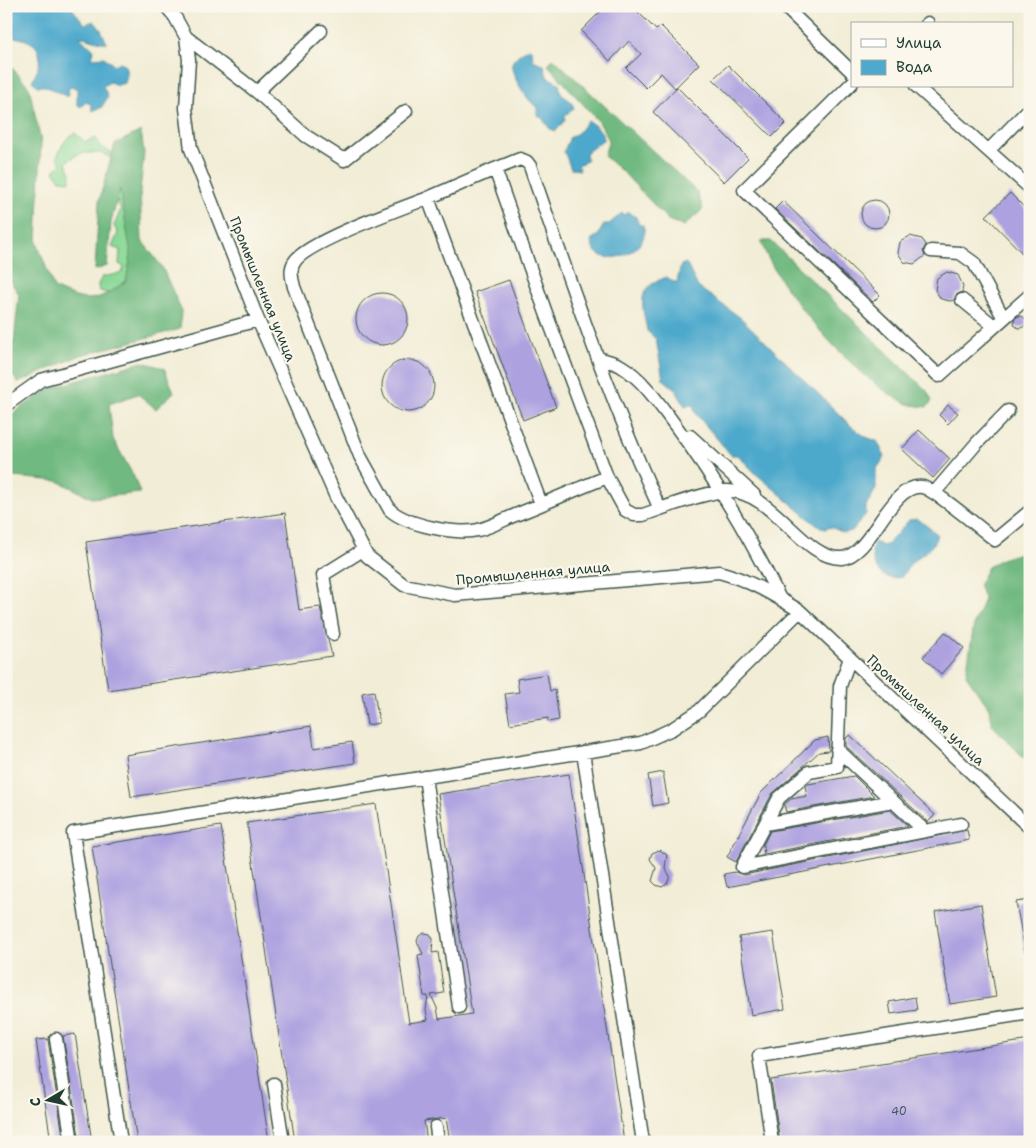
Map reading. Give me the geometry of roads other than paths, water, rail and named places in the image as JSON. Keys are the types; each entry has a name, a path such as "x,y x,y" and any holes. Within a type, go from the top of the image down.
{"street":[{"name":"Промышленная улица","path":"166,6 175,17 186,37 189,60 186,108 191,149 258,320 336,497 366,556 404,585 456,595 719,572 738,577 800,612 1030,828"},
{"path":"784,6 851,71"},
{"path":"257,92 321,31"},
{"path":"186,37 257,92 306,136 344,160 406,111"},
{"path":"851,84 744,190 939,376 1003,317 1030,295"},
{"path":"918,88 1030,188"},
{"path":"989,150 1030,108"},
{"path":"607,477 480,529 465,532 402,519 390,510 360,456 294,287 291,274 295,261 304,252 340,234 520,158 527,162 632,447 660,509"},
{"path":"496,169 546,313 607,477 625,510 643,515 721,491 744,493 760,500"},
{"path":"428,198 541,504"},
{"path":"931,251 960,253 974,263 1003,317"},
{"path":"962,300 994,326"},
{"path":"6,405 41,380 258,320"},
{"path":"599,358 620,365 638,380 667,414 709,470 760,558 780,599"},
{"path":"936,492 1008,411"},
{"path":"667,414 760,500 815,547 828,555 842,558 852,555 866,542 886,512 905,493 913,488 922,487 936,492 995,540 1030,512"},
{"path":"333,634 323,575 363,550"},
{"path":"121,1142 73,833 641,742 672,729 699,711 800,612"},
{"path":"837,767 840,686 850,658"},
{"path":"837,748 925,831"},
{"path":"583,752 643,1142"},
{"path":"855,764 809,772 779,798 742,867 961,824"},
{"path":"425,778 460,1007"},
{"path":"766,824 894,801"},
{"path":"772,1142 759,1056 1030,1013"},
{"path":"56,1039 72,1142"},
{"path":"274,1084 283,1142"},
{"path":"436,1127 438,1142"}],"water":[{"path":"6,6 70,6 85,24 94,21 107,43 79,37 94,50 92,58 104,57 114,65 120,62 125,65 127,75 125,83 117,85 110,82 103,86 108,97 101,108 92,111 91,104 85,102 81,107 77,104 77,88 69,87 68,97 45,86 37,86 32,81 39,65 39,52 36,46 30,42 13,37 6,21"},
{"path":"529,48 532,50 533,60 544,65 547,77 559,83 561,94 572,102 574,109 565,115 565,120 556,131 550,129 542,118 537,115 537,107 525,95 512,69 514,59"},
{"path":"587,121 598,128 604,139 586,153 587,161 578,165 580,170 571,169 564,151 570,137 578,133"},
{"path":"628,212 636,217 639,225 643,225 644,235 640,243 633,250 613,258 595,252 591,242 593,238 598,236 604,224 609,224 622,213 624,215"},
{"path":"686,263 698,287 741,318 851,426 866,437 877,441 885,457 876,470 876,489 866,506 866,514 852,531 844,533 831,527 825,529 814,523 755,473 738,455 731,455 696,414 693,405 685,406 675,389 663,379 656,339 647,331 643,297 645,291 657,281 667,277 673,282 677,282 681,265"},
{"path":"918,519 937,534 933,544 912,562 902,576 892,578 880,573 876,568 872,555 874,542 883,546 888,544 909,520"}]}
